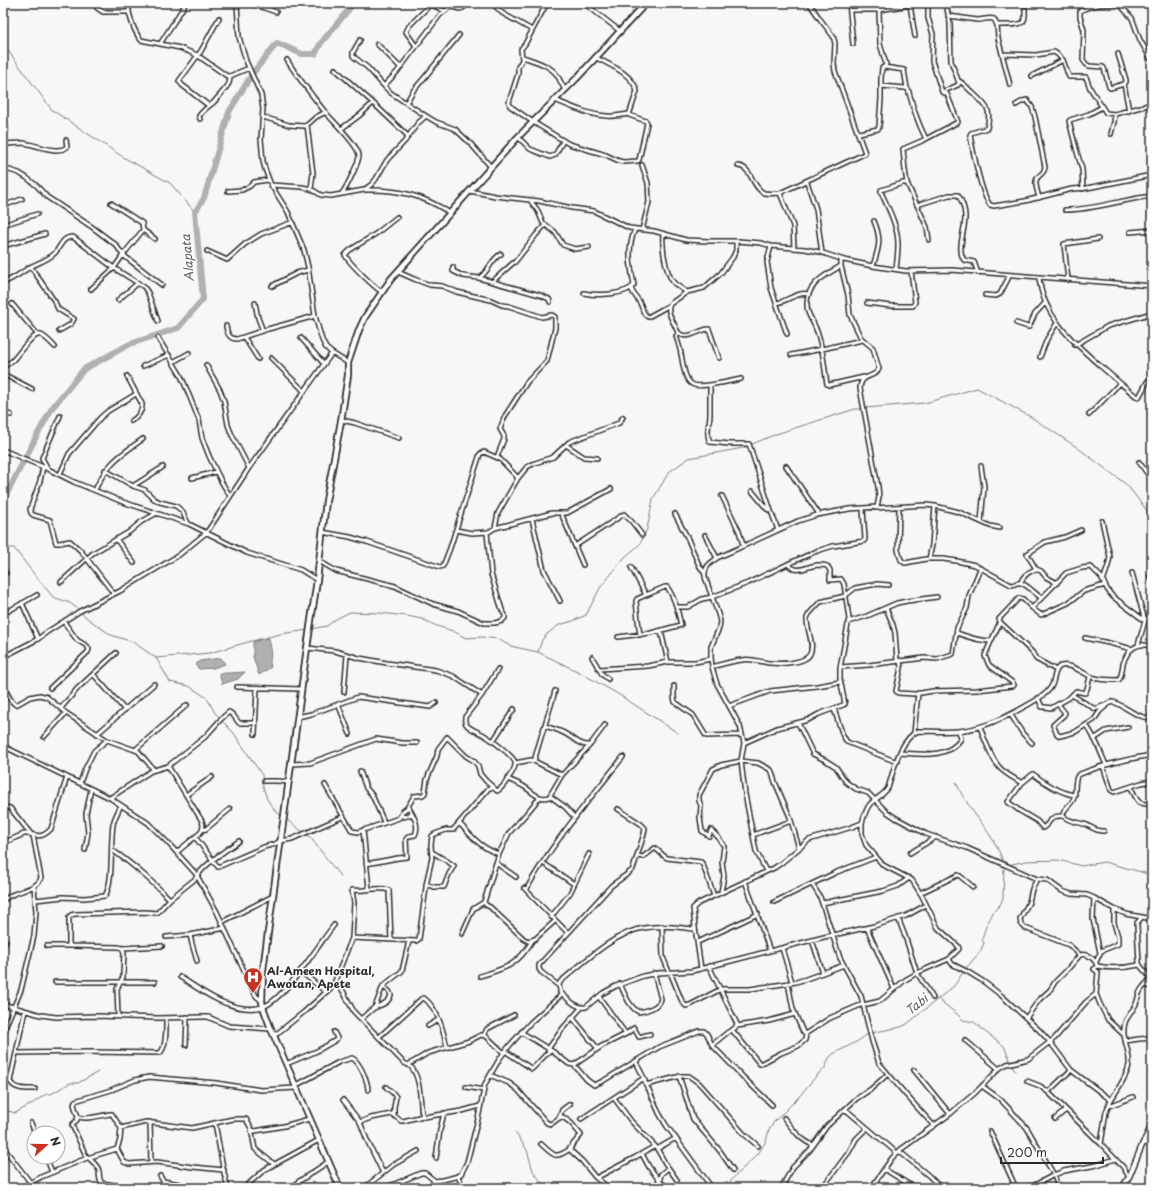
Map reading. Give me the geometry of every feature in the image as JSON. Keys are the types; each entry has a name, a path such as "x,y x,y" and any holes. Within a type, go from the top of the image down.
{"main road":[{"path":"340,1188 271,1029 262,1001 263,970 280,840 317,580 328,490 342,420 348,363 359,330 390,279 398,272 518,137 565,90 646,3"}],"street":[{"path":"96,3 97,8 103,12 129,12"},
{"path":"129,3 129,12 133,25 142,40 180,48 197,55 224,74 230,76 249,68"},
{"path":"160,44 186,3"},
{"path":"237,3 239,36 249,68 260,95 263,109 261,139 263,161 268,180 288,212 304,250 315,316 322,340 326,348 348,363"},
{"path":"250,3 276,12"},
{"path":"384,86 445,11 452,7 460,9 463,8 469,3"},
{"path":"492,3 502,13 532,30"},
{"path":"547,3 521,49 523,57 522,63 518,67 518,74 509,104 510,106 563,141 620,161 624,162 639,160 647,122 629,114 608,117 584,112 555,100"},
{"path":"584,3 620,31"},
{"path":"738,166 743,167 758,188 764,193 780,194 864,154 865,152 835,71 835,43 833,36 809,3"},
{"path":"849,3 853,44"},
{"path":"928,3 928,18 933,34 932,61 942,92 947,94 958,122 926,139 908,146 903,150 907,183 927,227 929,240"},
{"path":"947,3 946,10 950,24 951,61 954,71 959,81 963,83 988,108 987,128 971,133 970,135 980,179 990,206 1039,198 1072,189 1083,189 1152,176"},
{"path":"850,10 879,10 910,4 914,36"},
{"path":"1124,84 1110,88 1103,67 1090,66 1083,62 1084,30 1079,14 1080,11 1090,6 1121,4 1132,18 1140,40 1150,55 1152,61"},
{"path":"416,46 407,33 406,30 409,26 432,5 445,11"},
{"path":"996,25 1019,24 1023,22 1026,18 1025,9"},
{"path":"859,133 879,128 882,69 886,64 880,44 879,10"},
{"path":"948,16 976,20 992,18 996,25 1010,85"},
{"path":"208,105 179,81 201,51 219,18"},
{"path":"406,103 413,91 459,35"},
{"path":"360,40 353,52 353,56 368,68 391,93 436,122 450,127 461,134 491,167"},
{"path":"377,44 400,67"},
{"path":"1002,54 1036,55 1054,52 1063,60 1069,77 1086,77 1090,88 1106,112 1114,114 1152,104"},
{"path":"1118,54 1126,80 1124,84 1129,110"},
{"path":"523,57 537,61 551,69 557,75 565,90"},
{"path":"595,58 623,73 636,87 637,91 629,115"},
{"path":"288,60 295,73 352,142 360,155 342,193"},
{"path":"1032,76 1063,60"},
{"path":"884,67 904,70 907,88 926,139"},
{"path":"335,69 408,136"},
{"path":"200,119 200,114 228,86 230,76"},
{"path":"942,92 958,85 959,81"},
{"path":"881,86 907,88"},
{"path":"1016,105 1023,100 1027,100 1032,107 1035,117 1045,167 1043,173 1037,177 1035,182 1039,198"},
{"path":"341,129 373,103"},
{"path":"1083,189 1082,169 1069,121 1089,114 1102,107"},
{"path":"3,112 6,134 3,145 23,143 47,148 63,149 67,147 66,140"},
{"path":"263,117 289,125 307,125 316,117 326,112"},
{"path":"1111,134 1114,114"},
{"path":"364,190 372,184 387,160 426,116"},
{"path":"307,125 313,173 311,189"},
{"path":"518,137 530,149 550,157 556,155 563,141"},
{"path":"642,165 648,183 649,202 642,230"},
{"path":"3,168 27,178 47,197 116,245 122,255 162,285"},
{"path":"228,191 242,190 254,182 268,180"},
{"path":"807,182 816,209 822,252"},
{"path":"896,270 898,243 895,226 880,191 882,189 907,183"},
{"path":"271,185 298,186 311,189 321,195 330,196 364,190 384,190 405,193 438,205 450,213"},
{"path":"470,191 495,196 543,201 572,208 594,211 623,226 635,230 663,234 686,240 736,241 805,249 822,252 841,259 896,270 952,270 1152,286"},
{"path":"780,194 793,226 794,248"},
{"path":"918,205 949,196 958,195 965,216 961,248 962,257 964,260 974,262 978,273"},
{"path":"1065,210 1106,206 1152,196"},
{"path":"3,206 22,199"},
{"path":"530,200 538,211 545,225 554,232 562,243 575,249 589,247"},
{"path":"111,203 142,223 143,230 155,239"},
{"path":"3,225 37,214"},
{"path":"382,292 349,261 345,255 350,250 386,227 397,216"},
{"path":"873,266 879,245 879,232 874,220"},
{"path":"207,251 229,260 245,244 261,234 293,222"},
{"path":"493,281 515,262 545,225"},
{"path":"91,288 114,268 122,255 143,230"},
{"path":"584,294 607,294 631,288 634,285 631,269 630,246 635,230"},
{"path":"1130,232 1152,230"},
{"path":"3,246 45,234"},
{"path":"663,234 662,245 665,262 671,278 675,284 687,292"},
{"path":"3,284 41,262 55,252 64,239 72,237 114,268 144,287 148,293 158,321"},
{"path":"1068,280 1064,244 1098,239"},
{"path":"631,288 635,297 640,303 641,308 648,317 668,306 687,292 704,288 721,273 734,257 736,241"},
{"path":"771,246 768,258 771,288 787,334"},
{"path":"479,278 486,272 496,257 501,254"},
{"path":"841,259 841,266 848,295 849,312 862,340 873,348 879,369 876,373 866,377 827,384 822,349 816,328 808,312 807,301 808,294 814,285 823,276 841,266"},
{"path":"31,267 55,302 58,309 74,319 71,324 59,331"},
{"path":"453,267 453,271 463,276 493,281 540,295 548,299 550,302"},
{"path":"272,286 297,273 308,270"},
{"path":"867,303 891,306 913,306 915,302 911,271"},
{"path":"398,272 414,280 430,285 442,286 457,292 491,300 502,305 542,317 552,315 555,317 555,328 547,361 527,382 505,416 500,429 504,439 497,457"},
{"path":"985,295 996,296 1000,294 1010,275"},
{"path":"1039,278 1045,303 1057,323 1075,344 1119,384 1139,397 1147,382 1152,378"},
{"path":"118,300 138,283"},
{"path":"777,303 788,300 801,293 808,294"},
{"path":"1016,322 1030,327 1035,314 1045,303"},
{"path":"12,304 28,321 38,335 43,336 55,347"},
{"path":"255,304 263,331"},
{"path":"668,306 671,319 679,333 686,336 705,329 709,330 719,358"},
{"path":"1075,344 1108,326 1152,313"},
{"path":"226,326 227,333 232,339 236,339 315,316"},
{"path":"1040,357 1047,338 1057,323"},
{"path":"679,333 676,336 683,364 689,380 694,385 705,386 741,379"},
{"path":"3,366 14,359 34,337 38,335"},
{"path":"244,337 258,359"},
{"path":"158,338 183,380 199,420 202,438 216,472 230,496"},
{"path":"302,338 324,364"},
{"path":"791,355 862,340"},
{"path":"173,362 189,353"},
{"path":"3,657 38,639 79,612 114,594 179,555 207,532 249,468 332,353"},
{"path":"143,366 169,355"},
{"path":"3,358 3,366"},
{"path":"271,358 304,391"},
{"path":"206,365 220,390 224,401 230,430 249,468"},
{"path":"3,374 32,389"},
{"path":"127,376 142,404 137,416 131,421"},
{"path":"866,377 860,383 870,449 878,486 879,497 875,508"},
{"path":"710,384 710,415 707,431 708,438 710,442 749,444 778,530"},
{"path":"1089,415 1119,384"},
{"path":"60,474 69,454 100,418 108,411 136,394"},
{"path":"3,412 11,415"},
{"path":"48,469 42,458 60,416"},
{"path":"495,528 498,513 518,478 527,467 553,457 569,442 619,423 623,417"},
{"path":"342,420 399,438"},
{"path":"95,490 105,470 115,459 143,439"},
{"path":"566,445 584,457 597,458"},
{"path":"3,450 132,506 189,524 247,553 301,570 317,580"},
{"path":"322,532 367,542 440,567 443,566 446,559 480,454 484,452 497,457 518,478"},
{"path":"1139,462 1152,480"},
{"path":"786,466 819,514"},
{"path":"980,466 984,487 981,522"},
{"path":"43,467 30,513 32,515 50,520 56,543 70,541 114,594"},
{"path":"133,486 163,467"},
{"path":"105,470 133,486 145,490 154,499 176,506 182,511 189,524"},
{"path":"192,478 216,472"},
{"path":"456,530 472,533 488,532 495,528 552,513 567,513 611,489"},
{"path":"752,491 771,511"},
{"path":"722,496 739,531 743,545"},
{"path":"705,574 708,564 716,558 743,545 798,521 819,514 850,509 926,505 935,506 959,512 990,526 1000,528"},
{"path":"929,559 932,545 935,506"},
{"path":"899,507 898,550 901,560 905,563 929,559 943,559 975,565 1011,585 1021,583 1024,584 1036,595 1042,598"},
{"path":"677,607 688,607 702,599 712,597 748,583 826,548 864,541 863,509"},
{"path":"61,582 86,559 101,548 129,532 141,522 157,513"},
{"path":"561,514 583,565"},
{"path":"575,546 624,514 642,535"},
{"path":"675,514 699,565 705,574 720,621 719,628 711,647 712,667 717,684 738,721 744,743 741,760 745,794 756,850 766,871"},
{"path":"532,519 544,570 560,602"},
{"path":"1102,521 1110,557 1104,583"},
{"path":"1057,583 1036,569 1027,554 1045,542 1065,537 1081,530"},
{"path":"319,561 336,571 396,586 433,604 458,611 484,623 495,623 504,620 505,615 491,574 487,535 488,532"},
{"path":"705,535 716,558"},
{"path":"116,539 134,563"},
{"path":"744,743 777,728 808,720 845,704 840,682 840,667 849,614 844,584 841,579 830,580 830,570 827,566 817,565 795,569 791,568 788,564"},
{"path":"631,567 646,595"},
{"path":"1032,608 1066,573 1091,567 1101,577 1112,596 1144,620"},
{"path":"840,667 869,665 899,660 924,658 937,659 953,654 959,623 967,608 969,596 980,569"},
{"path":"1021,583 1022,579 1032,570 1036,569"},
{"path":"1132,573 1144,620 1138,645"},
{"path":"1150,576 1152,582"},
{"path":"886,608 895,633 901,668 896,690 898,693 977,690 1014,686 1013,683 989,665 985,656 990,640 1000,622 999,619 1019,598 1022,598 1041,615 1068,603 1084,591 1104,583"},
{"path":"712,667 743,659 769,663 798,662 810,654 811,648 807,620 809,614 818,603 845,596 855,588 877,584 889,585"},
{"path":"618,637 640,635 661,631 681,625 677,607 667,587 646,595 636,601 640,635"},
{"path":"3,614 37,595"},
{"path":"848,622 907,601 937,597"},
{"path":"22,603 38,639"},
{"path":"1144,620 1152,618"},
{"path":"50,688 89,649 77,640 64,622"},
{"path":"1000,622 1032,652 1036,659 1056,670"},
{"path":"661,631 668,662"},
{"path":"957,633 983,641 990,640"},
{"path":"1085,638 1132,649"},
{"path":"732,1030 760,1064 798,1046 805,1040 806,1034 830,1018 863,1004 880,1001 899,985 917,973 949,959 959,948 938,928 920,893 909,878 887,867 876,857 865,842 862,834 862,822 867,808 885,793 900,753 904,745 914,733 918,731 959,731 980,727 1011,715 1044,695 1053,684 1056,670 1064,666 1076,668 1090,677 1105,680 1119,680 1125,659 1132,649 1138,645 1145,644 1152,647"},
{"path":"307,648 335,651 387,663 436,670 453,676 482,695"},
{"path":"61,708 78,688 116,653"},
{"path":"344,692 347,655"},
{"path":"592,657 602,674 608,679"},
{"path":"599,669 648,666 668,662 695,662 711,659"},
{"path":"401,816 414,796 423,795 425,793 427,779 438,749 448,737 478,766 480,774 497,791 500,790 508,779 514,768 515,763 513,759 493,741 467,725 465,720 498,669"},
{"path":"93,674 125,710"},
{"path":"1038,698 1042,707 1051,708 1069,698 1076,690 1085,693 1090,677"},
{"path":"3,681 10,699 14,704 18,704 30,697 47,697 107,740 138,751 154,770"},
{"path":"729,706 770,691 840,682"},
{"path":"97,734 154,684"},
{"path":"674,686 675,702 693,715 706,736 742,736"},
{"path":"238,687 301,689"},
{"path":"255,734 257,688"},
{"path":"534,760 555,691"},
{"path":"914,733 918,693"},
{"path":"1072,695 1100,711"},
{"path":"297,717 311,714 358,697 430,707 436,703"},
{"path":"1058,704 1065,713 1053,725 1058,736 1064,736 1075,732 1094,720 1100,711 1111,702"},
{"path":"1095,709 1114,702 1145,718 1152,719"},
{"path":"338,704 350,734"},
{"path":"135,750 188,705"},
{"path":"493,741 514,709"},
{"path":"834,709 843,736 847,742 897,762"},
{"path":"44,737 66,712"},
{"path":"110,798 154,770 168,766 205,737 229,712 239,723 256,723"},
{"path":"1011,715 1023,734 1032,743"},
{"path":"798,722 813,754 836,767 846,782 856,789 868,793 891,815 926,834 967,848 1037,879 1047,880 1062,891 1071,894 1087,895 1126,914 1151,919 1152,905"},
{"path":"508,779 515,784 522,785 540,797 544,798 550,796 562,775 590,745 605,725"},
{"path":"1086,725 1099,748 1113,792 1152,781"},
{"path":"545,726 564,733 584,746 590,745"},
{"path":"980,727 998,767 1022,783"},
{"path":"1094,739 1106,731 1128,727"},
{"path":"900,753 930,754 948,750 962,739 959,731"},
{"path":"291,764 310,762 376,739 402,743 417,743"},
{"path":"80,783 94,751 107,740"},
{"path":"4,747 110,798 148,823 177,852 197,875 225,928 256,996 262,1001"},
{"path":"1063,816 1066,808 1073,802 1077,776 1104,765 1152,755"},
{"path":"568,933 525,889 575,818 623,757"},
{"path":"515,763 534,760 562,775"},
{"path":"721,892 724,876 722,862 724,846 712,830 708,836 702,831 700,818 701,805 699,800 699,795 715,767 741,760 758,763 771,770 791,821 799,848"},
{"path":"168,766 202,821 202,830"},
{"path":"360,771 366,788 372,795 384,822"},
{"path":"1075,795 1069,795 1033,774 1022,783 1009,801 1009,804 1037,820 1043,828 1055,816 1063,816 1066,819 1088,826 1092,829 1104,831"},
{"path":"3,843 24,834 37,836 44,835 51,829 67,777"},
{"path":"186,796 212,777"},
{"path":"264,781 288,782"},
{"path":"325,785 352,831 358,832 401,816 404,817 412,814"},
{"path":"1131,787 1138,802 1144,804 1152,803"},
{"path":"352,938 409,941 418,940 420,936 426,884 432,858 432,836 446,830 453,830 486,791 494,788"},
{"path":"85,850 88,833 86,814 91,789"},
{"path":"550,796 561,804 575,818"},
{"path":"462,934 473,909 484,902 499,854 509,833 540,797"},
{"path":"35,900 63,897 84,898 105,896 107,893 110,875 113,825 121,805"},
{"path":"366,864 407,857 406,839 409,836 415,835 417,830 416,821 408,806"},
{"path":"3,900 12,894 34,886 40,881 41,878 32,835 9,808 4,808"},
{"path":"177,852 202,830 206,829 230,809"},
{"path":"559,986 541,972 539,965 611,886 630,872 635,865 645,828 618,809"},
{"path":"195,837 212,861 217,867 219,867 264,847 275,844 280,840 292,839 342,816"},
{"path":"753,835 791,821"},
{"path":"701,968 693,908 699,903 780,864 809,840 852,827 862,822"},
{"path":"459,823 482,846 499,854"},
{"path":"363,830 370,888"},
{"path":"910,853 936,837"},
{"path":"71,946 69,944 69,917 71,915 145,912 157,913 195,879 197,875 212,861 239,841"},
{"path":"637,856 643,857 655,848 667,858 701,862 714,896"},
{"path":"112,850 148,878 170,900"},
{"path":"426,884 434,888 444,887 454,866 432,852"},
{"path":"551,917 570,893 589,854"},
{"path":"774,902 837,872 876,857"},
{"path":"496,863 516,877"},
{"path":"543,863 574,884"},
{"path":"920,893 958,875 973,887"},
{"path":"822,903 883,891 898,886 909,878"},
{"path":"1037,879 1032,889 1029,902 1020,919 1021,924 1025,928 1069,945 1080,955 1083,954 1094,959 1096,964 1103,968 1139,965"},
{"path":"746,881 770,951"},
{"path":"812,884 816,888 822,903 836,947 844,965 859,991 879,1063 934,1126"},
{"path":"3,1043 7,1023 21,990 36,927 34,886"},
{"path":"274,1036 304,1012 335,983 352,938 354,903 352,890 360,891 370,888 377,890 389,890 391,940"},
{"path":"222,922 273,896"},
{"path":"1094,898 1093,919 1100,953 1094,969 1098,972 1096,994 1108,1020 1124,1035"},
{"path":"484,902 524,939 532,941"},
{"path":"560,992 574,1004 586,1007 620,984 654,973 685,972 866,928 913,913 926,904"},
{"path":"1100,953 1118,944 1118,937 1114,923 1114,909"},
{"path":"698,942 758,914"},
{"path":"1101,1144 1103,1127 1111,1100 1126,1075 1129,1065 1129,1056 1124,1041 1126,1020 1131,1014 1140,991 1150,978 1147,972 1139,965 1137,923 1142,917"},
{"path":"898,918 917,973 933,998"},
{"path":"480,976 509,966 519,959 532,941 555,921"},
{"path":"180,977 229,1005 250,1008 263,1007 279,996 300,971 334,925"},
{"path":"433,1180 442,1180 458,1176 463,1171 485,1084 490,1074 521,1032 559,997 560,982 615,938 628,932 643,928 662,926 695,928"},
{"path":"662,926 663,957 681,999 686,1006 721,989 750,989 788,983 806,979 844,965"},
{"path":"166,937 190,935 225,928"},
{"path":"866,928 894,990"},
{"path":"190,935 197,961"},
{"path":"812,940 823,973"},
{"path":"3,948 6,941"},
{"path":"374,1008 383,987 402,971 409,941"},
{"path":"47,946 122,948 162,946"},
{"path":"118,1016 117,989 123,977 124,952 122,948"},
{"path":"782,948 792,982"},
{"path":"1026,1018 1039,1000 1050,990 1055,982 1080,955"},
{"path":"949,959 952,964 984,982 1026,1018 1050,1042 1072,1070 1111,1100"},
{"path":"709,966 735,1018 737,1026"},
{"path":"300,971 326,992"},
{"path":"620,984 633,1008 639,1012 660,1003 661,1000 654,973"},
{"path":"55,982 155,982"},
{"path":"335,983 343,991 351,1008 403,1062 408,1065 417,1077 421,1111 423,1116"},
{"path":"788,983 795,1014 803,1032 806,1034"},
{"path":"1145,986 1152,987"},
{"path":"361,1019 374,1008 383,1005 390,998 391,995 389,991 383,987"},
{"path":"871,1188 898,1152 976,1093 999,1069 1007,1064 1028,1059 1050,1042 1086,1002 1096,994"},
{"path":"599,997 626,1034"},
{"path":"379,1037 422,999 426,999 444,1033 447,1047"},
{"path":"3,1004 41,1015 56,1017 208,1017 229,1026 271,1029"},
{"path":"408,1065 428,1053 484,1035 505,1052 532,1068 549,1049 557,1035 582,1007"},
{"path":"25,1010 10,1083 15,1087 35,1089"},
{"path":"712,1045 737,1026 769,1021 795,1014"},
{"path":"484,1035 486,1029 514,1015"},
{"path":"186,1045 187,1017"},
{"path":"16,1053 160,1053 165,1044 166,1018"},
{"path":"572,1018 598,1049"},
{"path":"428,1026 438,1020"},
{"path":"3,1022 7,1023"},
{"path":"574,1065 634,1028 638,1037 650,1034"},
{"path":"521,1032 549,1049 569,1064 574,1065 587,1080 594,1085 636,1062 659,1047 699,1031 704,1031 712,1045 772,1105"},
{"path":"286,1064 317,1051 336,1040 337,1038 334,1032"},
{"path":"1124,1041 1152,1038"},
{"path":"965,1040 999,1069"},
{"path":"128,1188 127,1185 102,1183 99,1180 98,1168 87,1158 72,1125 77,1120 78,1116 74,1104 75,1101 149,1077 216,1083 261,1090 296,1087 339,1062 352,1058 355,1060 367,1082 368,1090"},
{"path":"636,1062 646,1085 650,1090 661,1118 712,1188"},
{"path":"914,1070 950,1114"},
{"path":"1048,1092 1072,1070"},
{"path":"490,1074 518,1089 547,1123 552,1124 559,1118 562,1110 570,1104"},
{"path":"787,1188 782,1186 793,1167 813,1145 827,1126 856,1099 888,1074"},
{"path":"646,1085 679,1076 690,1076 699,1083 744,1134 758,1146"},
{"path":"679,1076 692,1119 720,1151 733,1170"},
{"path":"581,1119 644,1078"},
{"path":"1028,1081 1040,1086 1048,1092 1123,1167 1129,1177"},
{"path":"982,1086 1000,1099 1027,1128 1054,1175 1058,1188"},
{"path":"386,1087 396,1097 394,1115"},
{"path":"466,1087 484,1090"},
{"path":"1109,1106 1133,1097"},
{"path":"614,1098 635,1125 656,1147 677,1180"},
{"path":"343,1100 360,1122 383,1173"},
{"path":"360,1122 371,1118 392,1114 403,1121 423,1116 462,1111 480,1106"},
{"path":"845,1109 929,1176 941,1188"},
{"path":"1055,1119 1066,1110"},
{"path":"436,1158 444,1113"},
{"path":"78,1116 85,1118 112,1114 121,1128 120,1140 117,1149 126,1163 151,1162 224,1170"},
{"path":"541,1144 554,1155 562,1155 570,1149 580,1136 580,1132 565,1117 559,1118"},
{"path":"784,1118 806,1142 813,1145"},
{"path":"121,1128 141,1122 192,1128 233,1119 246,1119 253,1131 309,1119"},
{"path":"150,1122 151,1162"},
{"path":"215,1123 228,1188"},
{"path":"1129,1188 1122,1187 1129,1177 1152,1125"},
{"path":"251,1127 255,1149 274,1164"},
{"path":"822,1188 849,1152 856,1139 867,1128"},
{"path":"990,1131 1016,1188 1033,1186 1054,1175 1073,1169 1097,1165 1115,1159"},
{"path":"596,1178 676,1138"},
{"path":"244,1188 264,1170 318,1140"},
{"path":"1143,1143 1152,1144"},
{"path":"3,1147 30,1182"},
{"path":"21,1188 30,1182 52,1172 87,1158 117,1149"},
{"path":"570,1149 596,1178 609,1188"},
{"path":"1152,1150 1150,1157 1152,1160"},
{"path":"364,1188 393,1165 418,1151"},
{"path":"642,1154 649,1167 667,1188"},
{"path":"289,1188 328,1162"},
{"path":"49,1165 52,1172"},
{"path":"654,1188 659,1184 661,1174 668,1168"},
{"path":"884,1169 915,1188"},
{"path":"385,1188 423,1172 433,1180 436,1188"},
{"path":"160,1176 163,1181 180,1184 183,1188"},
{"path":"458,1176 463,1188"},
{"path":"491,1188 507,1186 511,1188"}],"shaded area":[{"path":"269,638 271,648 271,667 259,675 253,657 253,642"},
{"path":"221,658 225,664 213,668 199,669 195,665 200,661"},
{"path":"245,672 238,679 222,684 219,673 230,673"}],"waterway":[{"name":"Alapata","path":"3,501 52,408 84,369 130,344 178,328 203,299 195,212 204,198 229,112 252,74 277,43 302,54 315,54 321,43 354,3"},
{"path":"3,44 52,110 123,157 170,183 195,212"},
{"path":"865,408 925,403 977,388 1031,417 1078,448 1127,485 1152,517"},
{"path":"538,652 542,640 547,634 559,625 586,615 600,588 624,558 640,544 647,529 653,499 669,472 689,458 743,448 776,434 855,409 862,409"},
{"path":"3,548 14,548 53,597 70,603 79,610"},
{"path":"311,629 327,626 336,619 350,612 380,613 422,619 453,631 466,638 481,637 498,639 510,646 538,652 579,672 618,694 678,733"},
{"path":"81,613 111,635 133,642 156,658 170,682 189,686 207,698 215,713 220,718"},
{"path":"156,658 210,653 280,634 308,630"},
{"path":"222,721 233,732 262,775 263,787 267,799 276,812 282,816"},
{"name":"Tabi","path":"956,782 959,790 993,840 1003,862"},
{"path":"286,819 304,833"},
{"path":"307,835 340,876"},
{"path":"1008,865 1026,861 1058,860 1082,866 1104,862 1152,875"},
{"name":"Tabi","path":"965,969 980,952 984,943 982,939 986,926 1003,898 1004,865"},
{"name":"Tabi","path":"871,1033 901,1027 907,1024 954,986 963,972"},
{"path":"938,999 963,1020 974,1022 1004,1046 1015,1071"},
{"name":"Tabi","path":"726,1188 733,1178 758,1154 766,1141 769,1130 774,1122 825,1068 829,1058 833,1054 868,1034"},
{"path":"3,1115 8,1111 15,1113 46,1094 51,1094 70,1083 78,1083 98,1072"},
{"path":"515,1132 527,1150 533,1171 546,1188"}],"place":[{"name":"Al-Ameen Hospital, Awotan, Apete","path":"253,994"}]}
